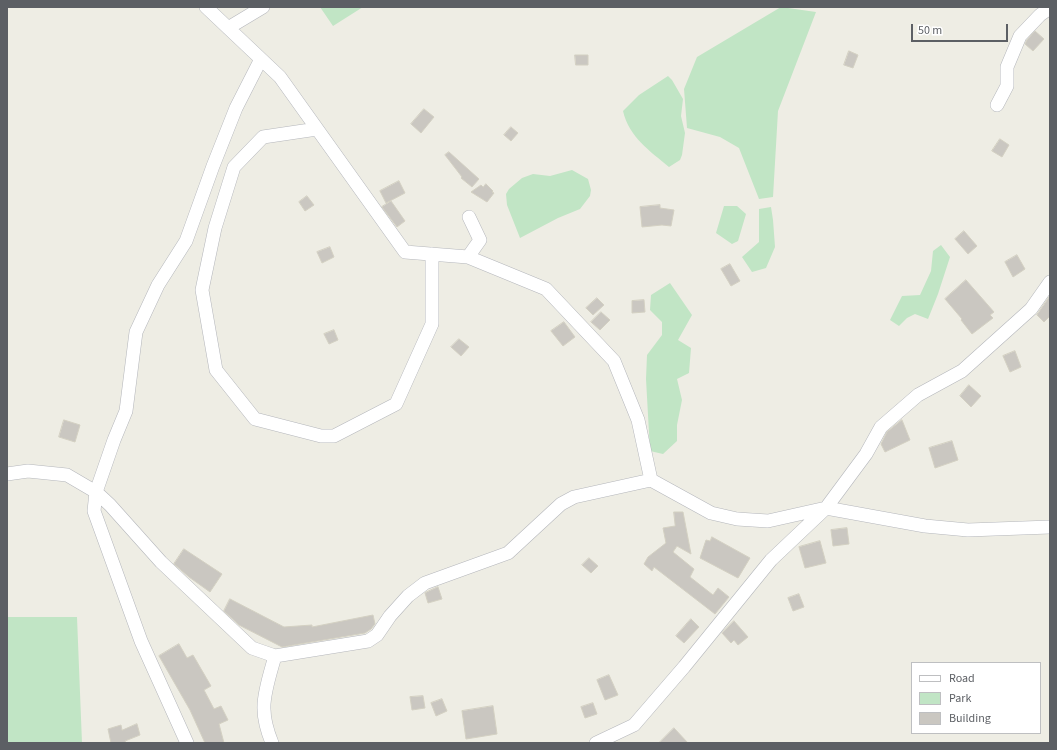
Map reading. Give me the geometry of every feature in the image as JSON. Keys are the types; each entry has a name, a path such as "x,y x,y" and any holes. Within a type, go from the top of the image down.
{"street":[{"path":"206,7 280,77 405,252 468,257 546,289 614,361 638,420 650,480"},
{"path":"228,28 263,7"},
{"path":"997,105 1007,86 1007,67 1020,36 1040,15 1050,8"},
{"path":"187,743 141,641 100,530 94,511 96,492 126,411 136,332 158,285 186,241 224,137 236,108 261,59"},
{"path":"317,129 263,137 234,167 215,228 202,290 216,370 255,419 321,436 334,436 396,404 432,324 432,254"},
{"path":"468,257 480,240 469,217"},
{"path":"596,743 634,725 684,667 771,560 826,508 866,454 881,427 918,395 962,371 1031,309 1050,282"},
{"path":"7,474 28,471 67,475 96,492 110,505 161,562 252,648 275,656 368,641 377,635 390,616 408,596 425,583 508,553 561,504 574,497 650,480 711,513 737,519 768,521 826,508 925,526 968,530 1050,527"},
{"path":"272,743 268,734 264,709 268,680 275,656"}],"green space":[{"path":"320,7 363,7 333,26"},
{"path":"781,7 816,12 778,111 773,197 759,199 739,148 720,137 687,128 684,89 697,57"},
{"path":"668,76 683,99 681,116 685,133 680,160 669,167 635,136 623,111 639,95"},
{"path":"572,170 588,179 591,190 590,196 580,209 558,218 520,238 507,205 506,194 509,189 522,178 533,174 550,176"},
{"path":"724,206 737,206 746,214 738,241 732,244 716,233"},
{"path":"771,207 775,247 766,268 752,272 742,257 759,242 759,209"},
{"path":"941,245 950,257 928,319 915,314 907,318 899,326 890,320 902,296 920,295 931,271 933,251"},
{"path":"670,283 692,315 678,340 691,348 689,373 677,379 682,400 677,425 677,441 663,454 650,451 646,379 647,355 662,335 662,322 650,310 651,295"},
{"path":"7,617 77,617 82,743 7,743"}],"building":[{"path":"1035,31 1044,39 1033,51 1025,44"},
{"path":"849,51 858,55 853,68 844,65"},
{"path":"575,55 588,55 588,65 576,65"},
{"path":"424,109 434,117 421,133 411,124"},
{"path":"511,127 518,133 511,141 504,135"},
{"path":"1000,139 1009,145 1002,157 992,151"},
{"path":"449,152 479,179 472,187 461,178 462,177 445,155"},
{"path":"399,181 405,193 386,203 380,191"},
{"path":"486,184 494,193 487,202 471,192 481,185 483,187"},
{"path":"307,196 314,205 305,211 299,202"},
{"path":"391,201 405,221 397,227 382,207"},
{"path":"660,205 660,208 674,210 671,226 662,225 642,227 640,207"},
{"path":"964,231 977,246 968,254 955,239"},
{"path":"330,247 334,257 322,263 317,252"},
{"path":"1017,255 1025,269 1013,277 1005,262"},
{"path":"730,264 740,281 731,286 721,269"},
{"path":"966,280 994,312 990,315 993,318 972,334 961,320 962,319 945,299"},
{"path":"1050,296 1050,316 1044,322 1037,315"},
{"path":"597,298 604,305 593,315 586,308"},
{"path":"644,300 645,312 632,313 632,301"},
{"path":"601,312 610,320 600,330 591,322"},
{"path":"564,322 575,337 563,346 551,331"},
{"path":"334,330 338,340 329,344 324,334"},
{"path":"459,339 469,347 461,356 451,347"},
{"path":"1015,351 1021,367 1010,372 1003,356"},
{"path":"969,385 981,396 971,407 960,396"},
{"path":"64,420 80,425 75,442 59,437"},
{"path":"902,420 910,440 885,452 881,444 887,432"},
{"path":"952,441 958,460 935,468 929,448"},
{"path":"674,512 683,512 691,554 677,546 673,552 694,569 690,577 713,595 718,588 729,597 715,614 654,567 652,571 644,564 648,557 666,543 663,528 675,526"},
{"path":"847,528 849,544 833,546 831,530"},
{"path":"712,537 750,558 738,578 700,558 706,540 710,541"},
{"path":"820,541 826,563 805,568 799,547"},
{"path":"184,549 222,574 210,592 174,564"},
{"path":"589,558 598,566 591,573 582,565"},
{"path":"438,587 442,599 428,603 425,593"},
{"path":"799,594 804,607 793,611 788,598"},
{"path":"230,599 284,627 312,625 312,627 373,615 375,624 365,633 282,647 239,625 224,611"},
{"path":"691,619 699,627 684,643 676,636"},
{"path":"734,621 748,637 738,645 734,640 731,643 722,633"},
{"path":"179,644 187,658 193,655 211,686 204,690 214,709 221,706 228,720 219,724 224,743 205,743 190,710 159,656"},
{"path":"609,675 618,695 605,700 597,680"},
{"path":"423,696 425,708 412,710 410,697"},
{"path":"442,699 447,711 436,716 431,703"},
{"path":"593,703 597,714 585,718 581,707"},
{"path":"493,706 497,734 466,739 462,711"},
{"path":"137,724 140,735 125,741 126,743 111,743 108,729 121,725 122,730"},
{"path":"674,728 688,743 659,743"}]}
